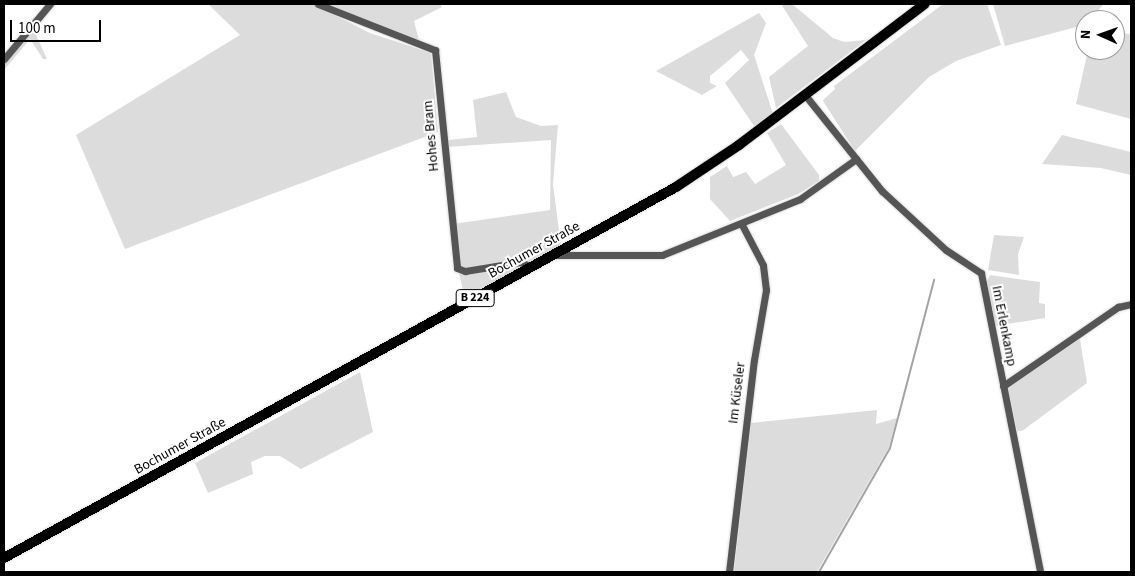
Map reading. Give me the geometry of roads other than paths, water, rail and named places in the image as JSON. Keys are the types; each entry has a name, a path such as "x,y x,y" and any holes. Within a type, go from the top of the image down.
{"main road":[{"name":"Bochumer Straße","path":"4,558 676,187 739,145 925,4"}],"street":[{"path":"4,58 50,4"},
{"name":"Hohes Bram","path":"318,4 435,50 457,268 465,271 520,262 532,267"},
{"name":"Im Erlenkamp","path":"805,94 882,192 946,250 981,273 1040,572"},
{"path":"554,255 662,254 800,199 856,159"},
{"name":"Im Küseler","path":"729,572 754,360 766,290 763,265 741,223"},
{"path":"1003,386 1118,307 1131,304"}],"waterway":[{"path":"819,572 890,448 934,280"}]}
